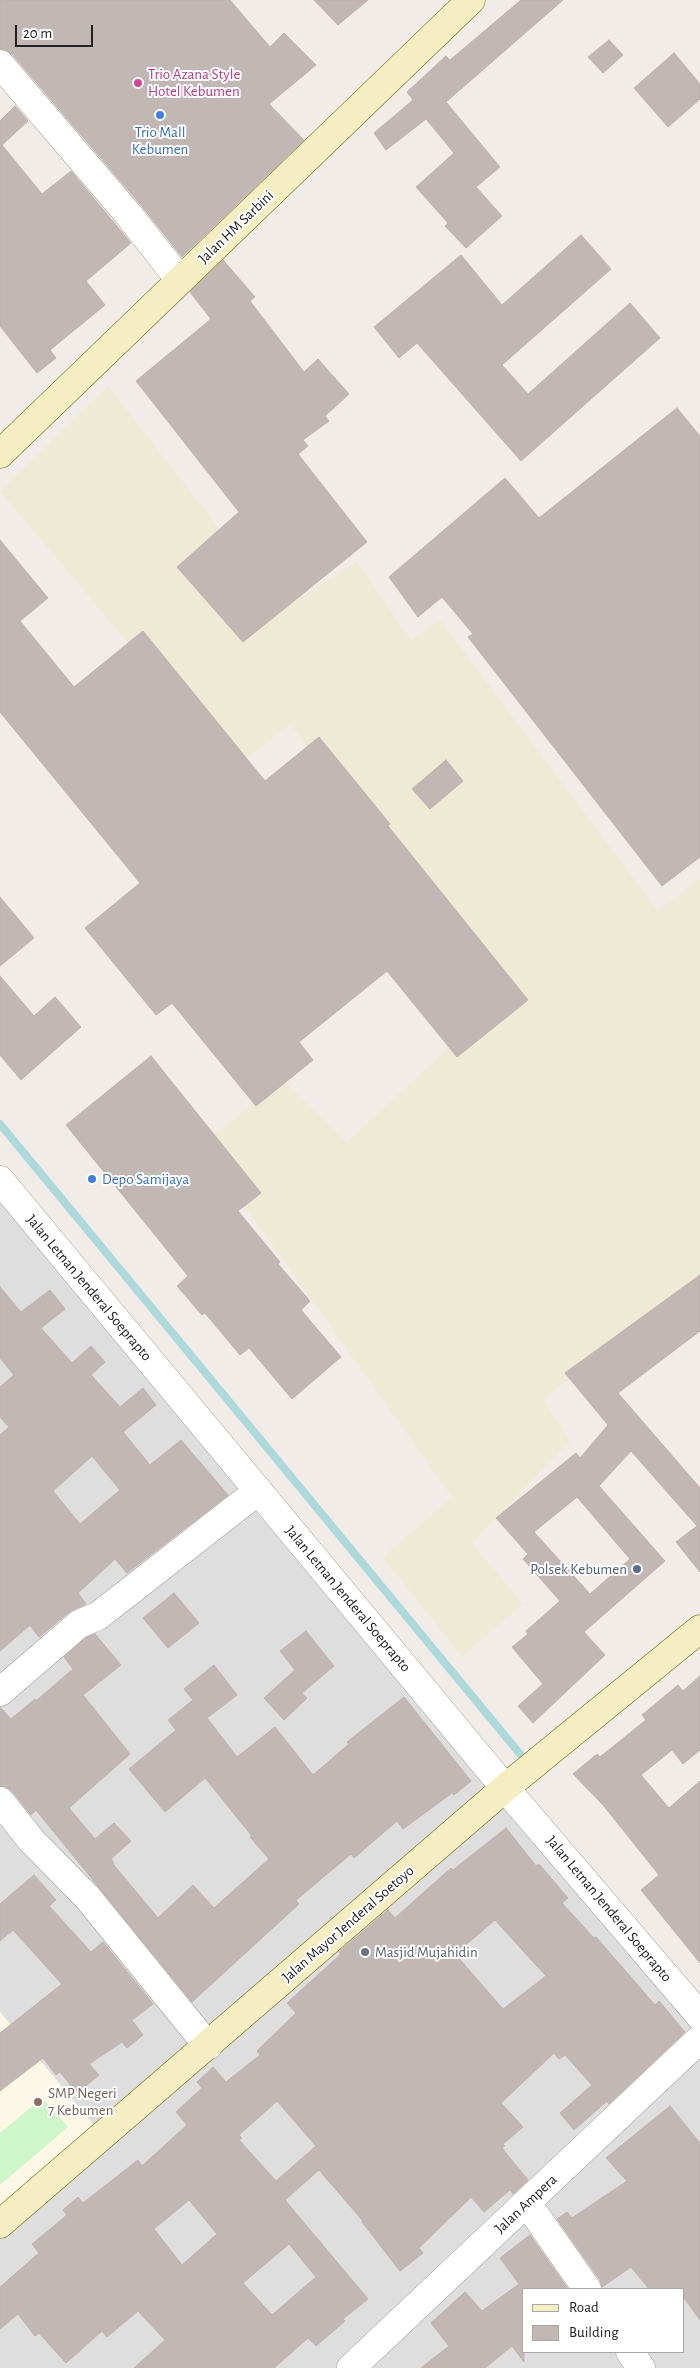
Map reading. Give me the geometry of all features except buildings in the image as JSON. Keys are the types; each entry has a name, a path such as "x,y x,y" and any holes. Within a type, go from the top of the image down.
{"main road":[{"name":"Jalan HM Sarbini","path":"0,454 472,0"},
{"name":"Jalan Mayor Jenderal Soetoyo","path":"0,2224 505,1788 700,1629"}],"street":[{"path":"0,64 128,214 180,280"},
{"name":"Jalan Letnan Jenderal Soeprapto","path":"5,1195 258,1491 505,1788 700,2016"},
{"path":"0,1692 80,1624 98,1616 258,1491"},
{"path":"0,1801 31,1840 88,1898 208,2046"},
{"name":"Jalan Ampera","path":"351,2368 700,2039"},
{"path":"527,2203 586,2288"},
{"path":"631,2353 641,2368"}],"shaded area":[{"path":"108,386 282,609 357,562 411,640 440,620 658,911 700,878 700,1281 543,1399 570,1441 472,1543 523,1604 462,1657 383,1557 452,1497 201,1145 283,1080 347,1142 501,999 290,724 234,769 0,491"},
{"path":"0,1180 700,2020 700,2368 0,2368"},
{"name":"SMP Negeri 7 Kebumen","path":"0,2012 103,2136 0,2224"}],"green space":[{"path":"42,2098 68,2127 0,2185 0,2133"}],"waterway":[{"path":"0,1124 520,1754"}],"place":[{"name":"Trio Azana Style Hotel Kebumen","path":"138,83"},
{"name":"Trio Mall Kebumen","path":"160,115"},
{"name":"Depo Samijaya","path":"92,1179"},
{"name":"Polsek Kebumen","path":"637,1569"},
{"name":"Masjid Mujahidin","path":"365,1952"},
{"name":"SMP Negeri 7 Kebumen","path":"38,2102"}]}
